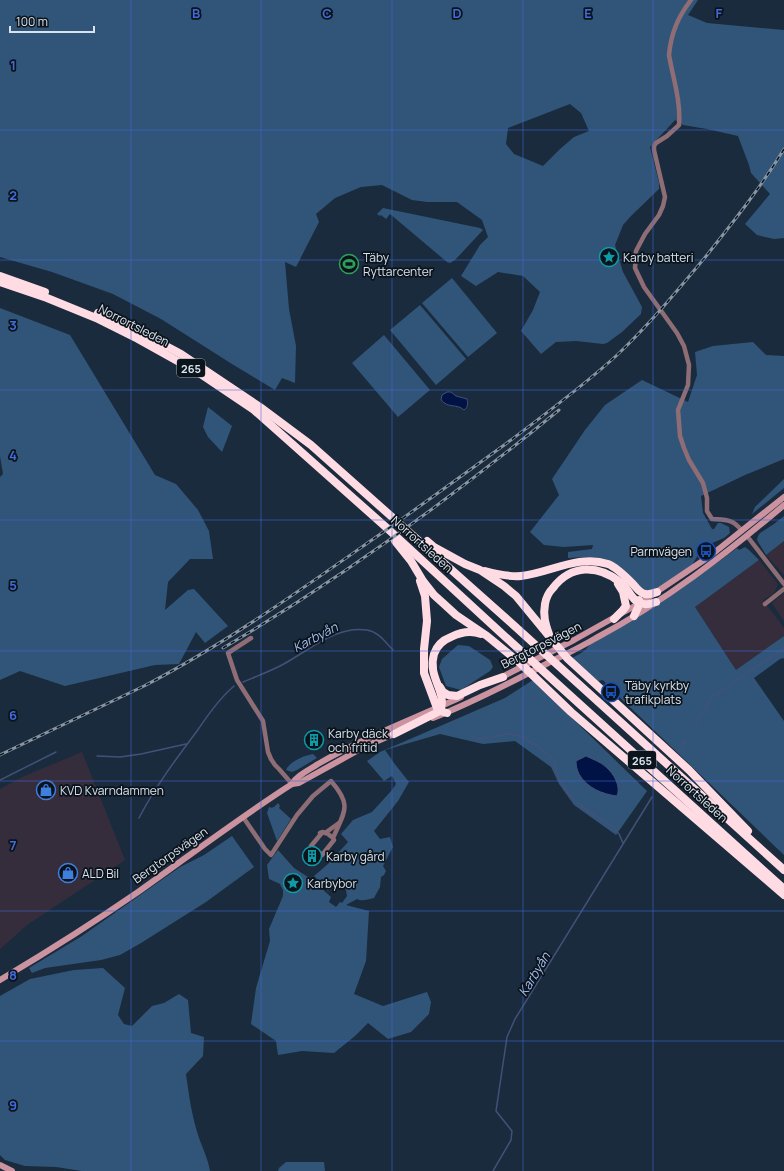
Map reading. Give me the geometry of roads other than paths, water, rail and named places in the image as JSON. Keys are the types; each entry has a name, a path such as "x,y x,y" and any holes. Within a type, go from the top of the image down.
{"highway":[{"name":"Norrortsleden","path":"0,276 31,286 81,306 136,330 175,351 260,407 311,444 784,870"},
{"name":"Norrortsleden","path":"0,282 47,298 96,318 138,338 199,373 254,410 784,889"},
{"path":"311,444 338,465 434,547 480,570 497,574 520,576 579,562 595,562 608,564 631,582 640,592 647,595 657,592"},
{"path":"354,499 399,546 411,561 417,573 425,596 427,621 424,673 441,710"},
{"path":"554,643 548,633 544,618 545,603 548,594 559,580 574,571 588,569 598,571 621,582 634,600 646,605 656,602"},
{"path":"480,570 516,596 567,658 690,770 742,825 784,864"},
{"path":"417,573 434,595 456,615 487,636 521,664 594,732 784,895"},
{"path":"611,576 618,582 623,592 626,606 614,619"},
{"path":"631,582 638,595 640,603 634,616"},
{"path":"441,710 442,699 432,669 436,649 443,640 460,632 474,632 487,636"},
{"path":"435,679 443,692 448,695 457,696 506,675"},
{"path":"394,734 441,710"}],"main road":[{"name":"Bergtorpsvägen","path":"441,710 614,619 640,603 710,556 784,497"},
{"name":"Bergtorpsvägen","path":"292,784 294,779 362,741 513,682 596,639 689,580 747,536 784,505"},
{"path":"742,531 747,536"},
{"name":"Bergtorpsvägen","path":"0,980 62,942 125,900 292,784 299,783 364,747 394,734"},
{"path":"0,1165 12,1171"}],"street":[{"path":"691,0 675,25 669,47 669,55 679,105 679,125 654,146 665,197 659,215 645,234 636,251 635,268 644,287 677,332 684,346 689,365 688,385 678,410 680,436 684,448 703,483 707,498 707,511 712,519 731,520 742,531"},
{"path":"747,536 760,555 784,584"},
{"path":"765,604 784,588"},
{"path":"251,638 228,653 237,680 262,721 268,752 274,765 292,784"},
{"path":"243,817 265,849 271,854 297,815 313,796 331,781 339,790 346,805 345,811 333,838 334,840 322,855 311,846 321,834 320,833 325,832 339,823"},
{"path":"325,832 333,838"}],"waterway":[{"name":"Karbyån","path":"243,682 290,661 321,641 344,632 355,630 371,631 382,638 393,650"},
{"path":"696,724 711,698 784,648"},
{"path":"139,818 159,784 214,707 234,686"},
{"path":"471,736 477,739 509,734 520,736 536,745 553,759 560,780 569,795 582,807 612,826 619,834 623,843"},
{"path":"679,751 686,740"},
{"path":"97,756 120,757 186,744"},
{"path":"0,780 56,752"},
{"name":"Karbyån","path":"493,1171 511,1140 512,1131 496,1111 507,1037 515,1019 652,797"}],"railway":[{"path":"0,755 144,686 205,652 293,595 395,524 549,411 590,379 616,356 663,307 737,217 784,149"},
{"path":"223,648 311,594 354,565 479,474 559,410"}],"place":[{"name":"Karby batteri","path":"609,257"},
{"name":"Täby Ryttarcenter","path":"349,264"},
{"name":"Parmvägen","path":"706,551"},
{"name":"Täby kyrkby trafikplats","path":"611,692"},
{"name":"Karby däck och fritid","path":"314,740"},
{"name":"KVD Kvarndammen","path":"46,790"},
{"name":"Karby gård","path":"312,856"},
{"name":"ALD Bil","path":"68,873"},
{"name":"Karbybor","path":"293,883"}]}
